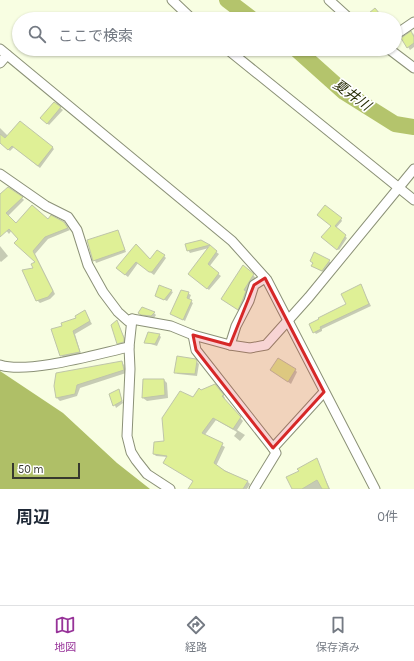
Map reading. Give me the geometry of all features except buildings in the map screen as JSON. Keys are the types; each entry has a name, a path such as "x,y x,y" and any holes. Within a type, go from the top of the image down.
{"street":[{"path":"172,0 185,12"},
{"path":"329,0 342,12"},
{"path":"402,30 414,22"},
{"path":"0,63 4,52 232,241 265,278 375,489"},
{"path":"236,56 401,186 414,200"},
{"path":"398,56 414,68"},
{"path":"0,174 46,206 68,217 77,230 88,265 103,292 118,312 128,321 132,319 171,326 193,336 250,348 266,345 309,297 414,169"},
{"path":"230,345 236,326 254,286 265,278"},
{"path":"132,319 129,347 130,369 127,436 131,452 147,474 170,489"},
{"path":"193,336 196,350 276,453 254,489"},
{"path":"0,365 41,365 129,347"},
{"path":"273,448 324,392"}],"highlighted area":[{"path":"265,278 324,392 273,448 196,350 193,335 230,345 254,285"}],"green space":[{"path":"0,371 63,413 117,463 150,489 0,489"}],"waterway":[{"name":"夏井川","path":"227,0 243,12"},
{"name":"夏井川","path":"304,56 344,92 395,124 414,127"}]}
